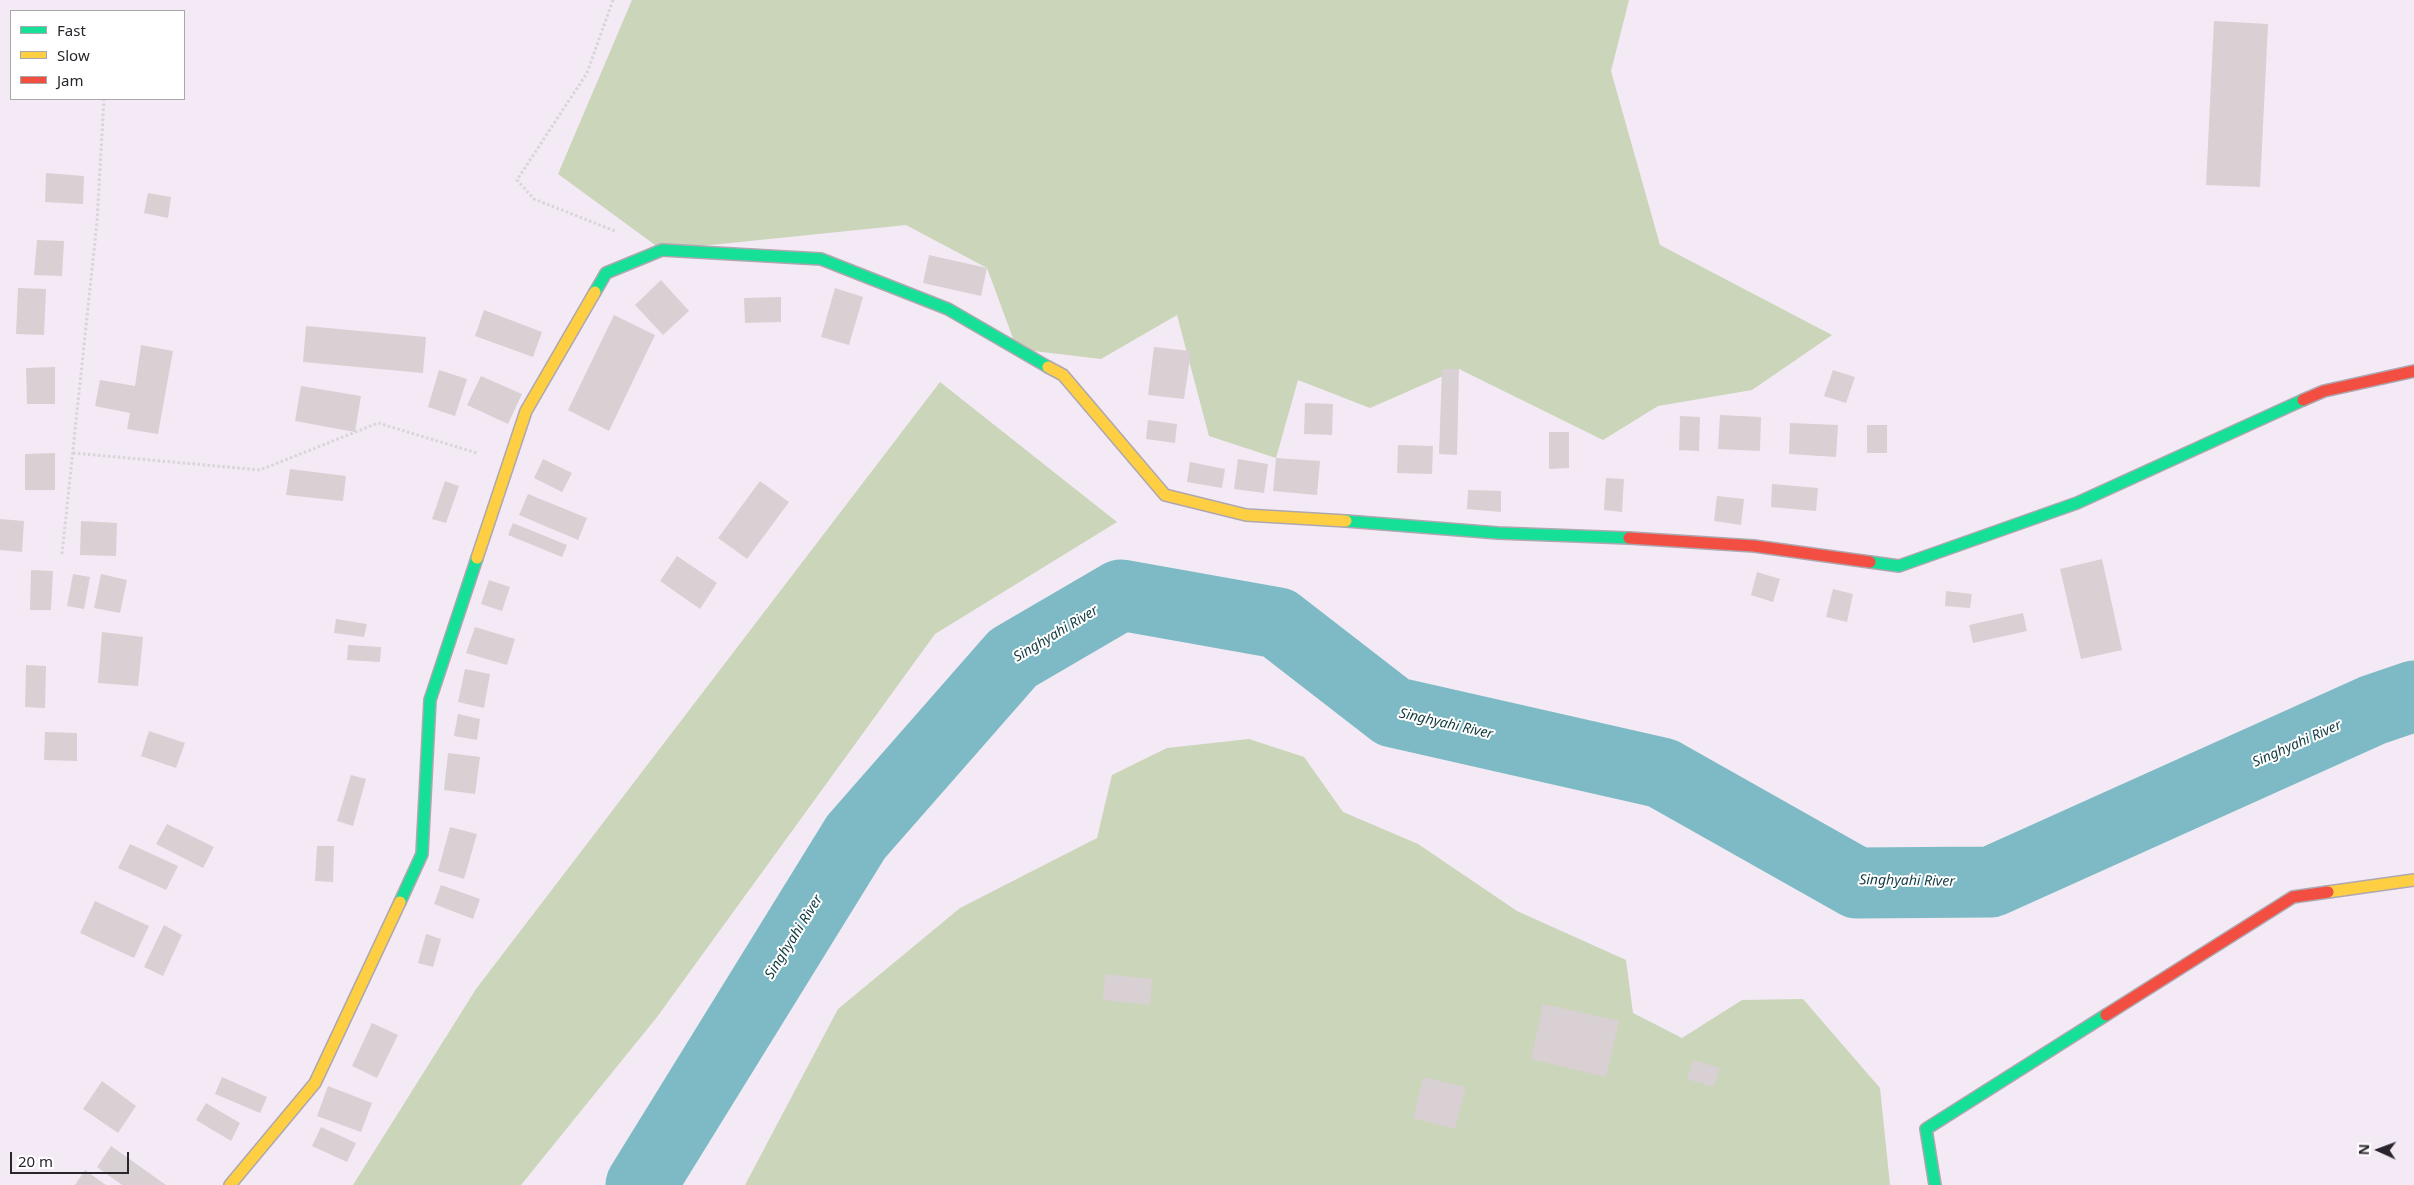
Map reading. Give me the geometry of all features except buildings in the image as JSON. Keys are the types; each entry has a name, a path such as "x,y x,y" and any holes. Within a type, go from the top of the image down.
{"street":[{"path":"230,1185 315,1083 422,854 430,700 526,410 606,273 662,250 822,259 948,309 1062,375 1165,495 1246,515 1391,524 1498,534 1637,538 1754,546 1899,566 2077,503 2246,424 2324,391 2414,371"},
{"path":"1934,1185 1926,1129 2293,897 2414,880"}],"path":[{"path":"613,0 588,73 517,180 534,199 616,232"},
{"path":"62,554 97,222 104,100"},
{"path":"73,453 260,470 378,423 509,462"}],"green space":[{"path":"632,0 1629,0 1611,71 1660,245 1832,335 1752,390 1658,406 1603,440 1459,369 1370,408 1298,380 1276,458 1209,436 1177,315 1101,359 1017,349 987,268 906,225 662,250 558,174"},
{"path":"940,382 1117,522 935,634 657,1017 521,1185 353,1185 476,989"},
{"path":"1249,739 1304,757 1343,812 1418,844 1517,911 1626,960 1633,1013 1682,1038 1742,1000 1803,999 1880,1088 1890,1185 745,1185 838,1009 960,908 1097,838 1112,775 1167,748"}],"waterway":[{"name":"Singhyahi River","path":"641,1185 856,837 1013,658 1121,595 1278,623 1393,712 1662,773 1857,883 1991,882 2373,710 2414,696"}],"traffic: fast":[{"path":"595,292 606,273 662,250 821,259 948,309 1048,367"},
{"path":"1870,562 1899,566 2077,503 2303,400"},
{"path":"1346,521 1498,533 1629,538"},
{"path":"400,902 422,854 430,700 477,558"},
{"path":"1935,1185 1926,1129 2106,1015"}],"traffic: slow":[{"path":"477,558 526,411 595,292"},
{"path":"1048,367 1063,375 1165,495 1246,515 1346,521"},
{"path":"2328,892 2414,880"},
{"path":"230,1185 315,1083 400,902"}],"traffic: jam":[{"path":"2303,400 2324,391 2414,371"},
{"path":"1629,538 1754,546 1870,562"},
{"path":"2106,1015 2293,897 2328,892"}]}
